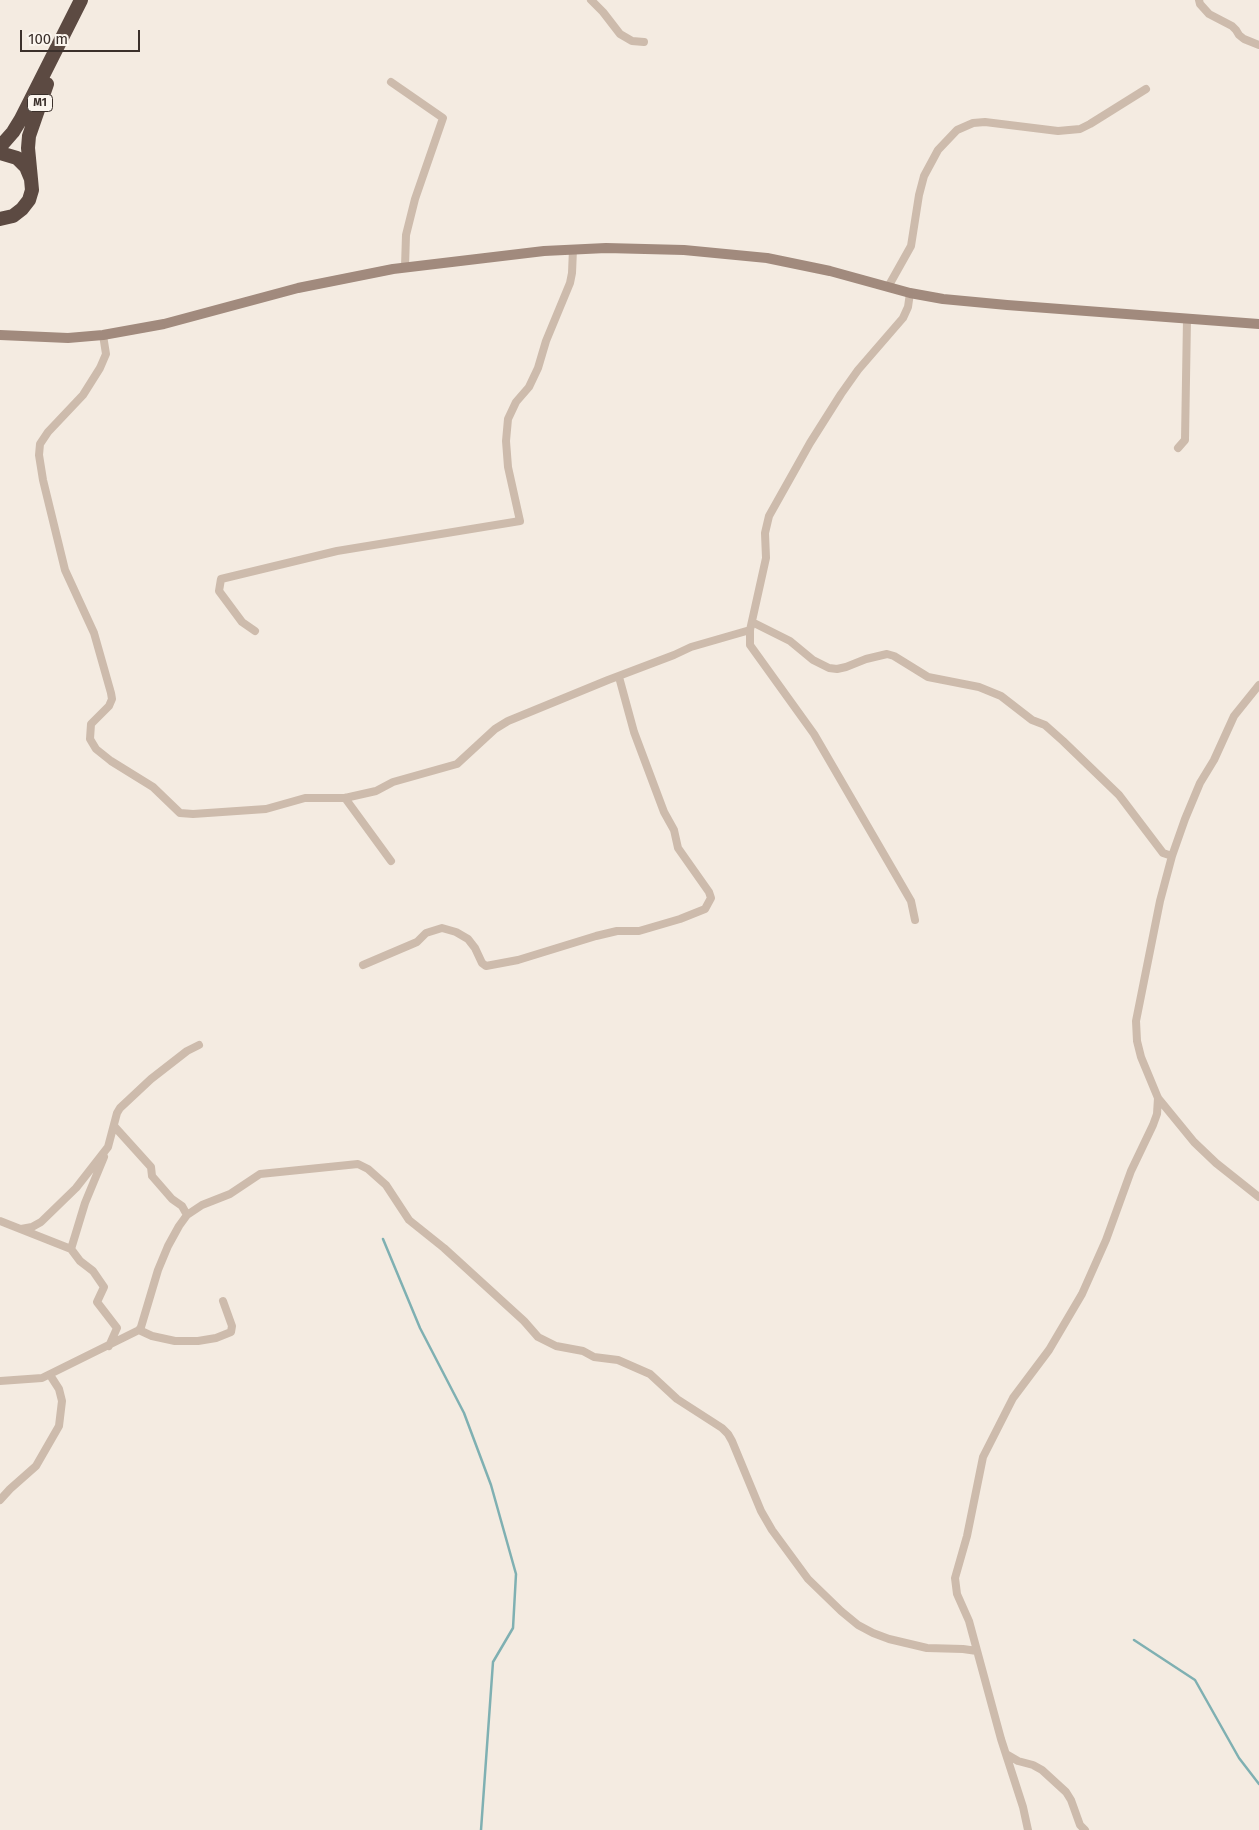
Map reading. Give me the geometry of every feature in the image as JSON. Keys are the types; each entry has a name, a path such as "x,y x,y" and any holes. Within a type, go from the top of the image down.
{"highway":[{"name":"M1","path":"0,147 13,132 21,118 81,0"},
{"name":"M1","path":"0,226 6,217 22,209 29,200 32,190 28,148 29,136 67,29"},
{"path":"0,153 11,155 22,162 31,179"}],"street":[{"path":"591,0 620,34 632,41 644,42"},
{"path":"1199,0 1200,4 1209,14 1232,26 1244,39 1259,45"},
{"path":"391,82 443,118 406,235 405,267"},
{"path":"888,287 912,246 919,195 927,169 938,150 957,130 965,125 985,122 1058,131 1080,129 1146,89"},
{"path":"0,335 68,338 104,335 164,324 322,283 405,267 544,251 654,248 767,258 830,271 910,293 944,299 1259,324"},
{"path":"254,631 242,622 219,591 221,579 337,551 520,521 508,467 506,442 508,419 516,402 538,368 546,341 570,283 573,249"},
{"path":"910,293 908,307 903,318 858,370 841,394 810,443 773,508 765,533 766,558 751,626 750,645 814,734 911,901 915,920"},
{"path":"1178,448 1185,440 1187,319"},
{"path":"104,335 106,354 100,368 83,395 48,432 40,444 39,455 65,570 94,633 112,699 109,706 91,724 89,732 92,744 110,761 153,787 180,813 266,809 312,797 345,798 376,791 393,782 457,764 495,729 508,721 674,655 691,646 751,626 790,641 813,660 829,668 846,667 866,659 887,654 894,656 928,677 979,687 1001,696 1032,720 1045,725 1063,741 1119,796 1163,853 1172,856"},
{"path":"363,965 417,942 426,933 442,928 456,932 468,939 475,948 482,963 486,966 518,960 596,936 618,931 639,930 705,910 711,898 709,892 678,848 674,830 664,812 634,732 619,677"},
{"path":"1259,685 1234,716 1214,760 1200,783 1172,856 1160,901 1136,1021 1137,1040 1141,1057 1158,1098 1194,1142 1216,1163 1259,1197"},
{"path":"345,798 391,861"},
{"path":"71,1249 85,1203 108,1147 120,1108 138,1090 172,1062 199,1045"},
{"path":"1028,1830 969,1620 957,1594 954,1578 966,1536 983,1457 1013,1398 1049,1350 1082,1294 1106,1240 1131,1171 1153,1125 1157,1114 1158,1098"},
{"path":"114,1126 152,1167 152,1176 172,1199 182,1206 187,1215"},
{"path":"21,1229 32,1227 41,1222 76,1188 108,1147"},
{"path":"0,1381 42,1378 139,1330 161,1262 179,1226 187,1215 210,1201 230,1194 260,1174 358,1164 364,1166 386,1185 409,1220 444,1248 524,1321 538,1337 556,1346 618,1360 650,1374 677,1398 722,1428 732,1442 761,1511 772,1530 808,1579 841,1612 858,1625 889,1639 927,1648 977,1651"},
{"path":"0,1221 71,1249 80,1261 93,1271 104,1288 97,1302 116,1328 108,1346"},
{"path":"139,1330 152,1336 175,1341 198,1341 216,1338 231,1332 232,1326 223,1301"},
{"path":"0,1500 36,1466 59,1426 62,1401 59,1389 50,1375"},
{"path":"1006,1754 1018,1761 1033,1765 1042,1770 1066,1792 1084,1830"}],"waterway":[{"path":"383,1239 420,1328 464,1413 491,1485 516,1574 513,1628 493,1662 481,1830"},
{"path":"1134,1640 1195,1680 1239,1758 1259,1784"}]}
